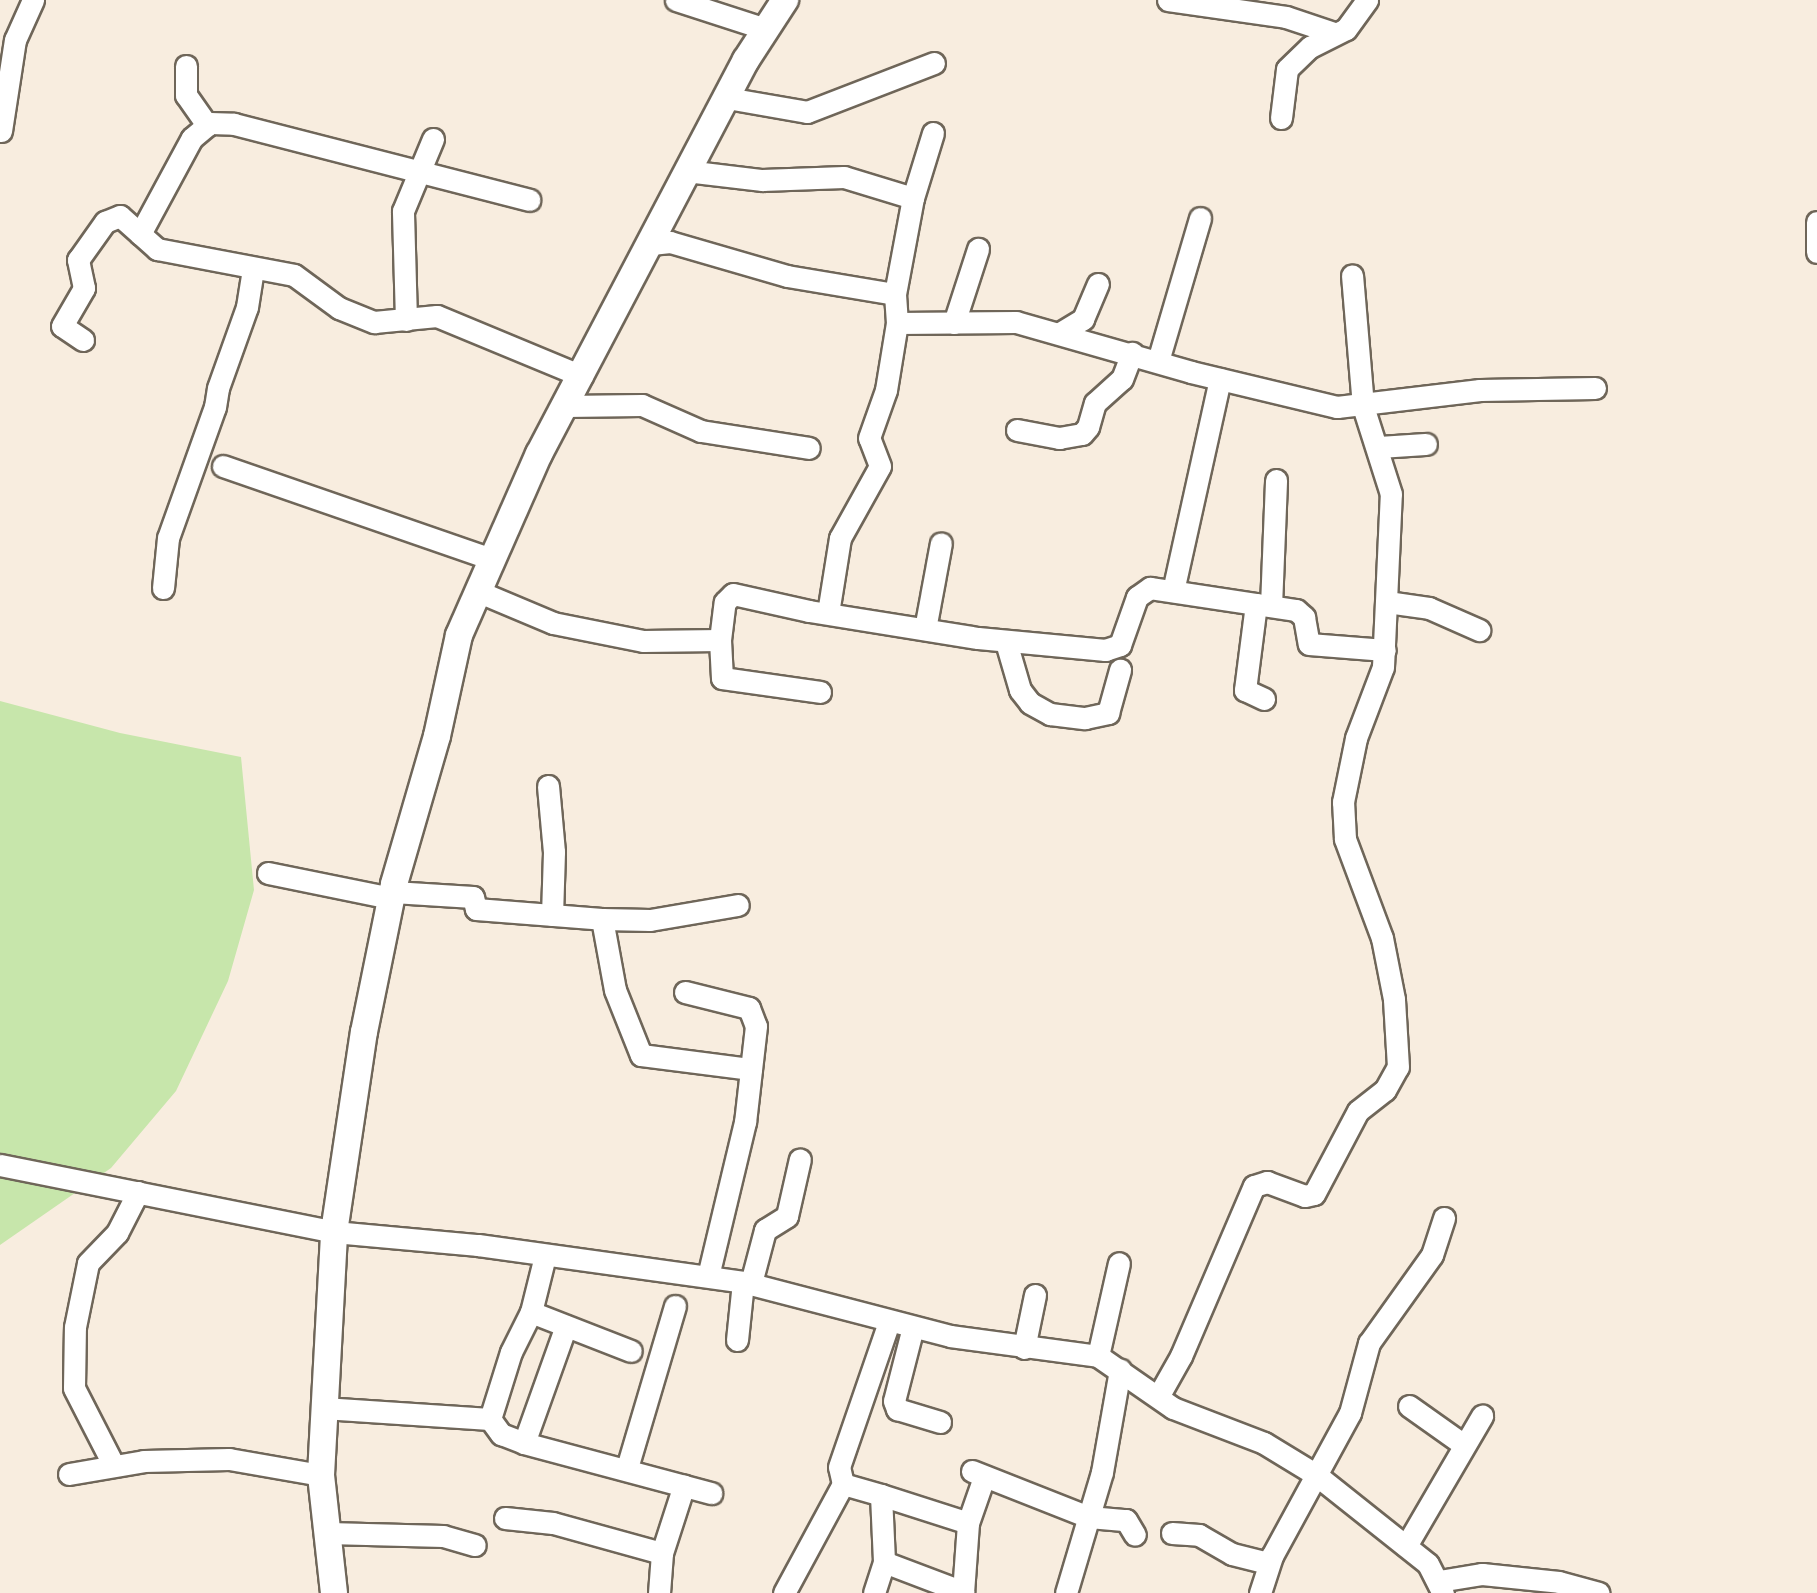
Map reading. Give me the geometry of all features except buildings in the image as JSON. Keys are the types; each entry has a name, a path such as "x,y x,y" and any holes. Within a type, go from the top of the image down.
{"street":[{"path":"1,131 15,40 33,0"},
{"path":"676,0 766,29"},
{"path":"334,1593 321,1475 334,1232 364,1032 392,895 437,736 459,635 491,559 565,406 651,244 686,171 785,0"},
{"path":"1168,0 1286,17 1334,33"},
{"path":"1281,118 1287,69 1334,33 1346,29 1367,0"},
{"path":"727,98 807,112 934,63"},
{"path":"186,66 186,95 207,125"},
{"path":"140,234 192,138 207,125 234,124 416,175 529,200"},
{"path":"828,613 840,538 880,466 869,438 886,390 897,323 895,294 913,198 933,133"},
{"path":"406,320 402,221 416,175 433,139"},
{"path":"686,171 749,180 844,177 913,198"},
{"path":"83,340 62,326 84,288 77,268 80,254 113,217 124,218 157,249 299,277 355,316 374,321 438,316 582,376"},
{"path":"1158,361 1200,218"},
{"path":"1817,222 1817,252"},
{"path":"651,244 670,242 787,276 895,294"},
{"path":"954,323 978,249"},
{"path":"163,588 168,538 196,449 215,408 218,388 247,307 253,269"},
{"path":"1159,1395 1181,1356 1254,1186 1267,1182 1306,1196 1314,1194 1358,1111 1394,1080 1398,1067 1395,999 1382,938 1345,839 1343,803 1356,738 1380,677 1385,650 1391,494 1363,406 1352,275"},
{"path":"1060,333 1083,319 1098,284"},
{"path":"897,323 1016,322 1322,405 1363,406 1480,390 1595,388"},
{"path":"1017,430 1059,438 1082,434 1088,427 1095,403 1122,379 1132,353"},
{"path":"1173,591 1220,379"},
{"path":"565,406 642,405 701,431 809,448"},
{"path":"1378,447 1426,444"},
{"path":"223,466 491,559"},
{"path":"1264,699 1245,690 1263,605 1276,480"},
{"path":"925,629 941,543"},
{"path":"820,692 722,678 720,640 725,601 733,594 828,613 1006,642 1115,648 1144,590 1173,591 1300,612 1307,641 1313,646 1385,650"},
{"path":"477,591 553,623 591,628 626,639 720,640"},
{"path":"1387,602 1413,603 1479,630"},
{"path":"1006,642 1020,690 1030,703 1050,715 1085,718 1108,713 1120,670"},
{"path":"548,786 554,852 552,915"},
{"path":"268,873 392,895 471,897 476,909 602,919 650,920 737,905"},
{"path":"602,919 615,990 640,1055 751,1069"},
{"path":"685,992 749,1008 755,1014 751,1069 735,1171 708,1276"},
{"path":"737,1340 747,1283 765,1230 788,1216 800,1159"},
{"path":"0,1165 334,1232 708,1276 747,1283 913,1327 1024,1348 1098,1356 1159,1395 1173,1408 1264,1443 1315,1474 1406,1546 1441,1587 1482,1574 1559,1582 1599,1593"},
{"path":"113,1464 74,1388 74,1336 88,1263 117,1233 138,1192"},
{"path":"1261,1593 1269,1563 1350,1413 1369,1343 1432,1255 1444,1218"},
{"path":"490,1419 510,1352 531,1312 545,1256"},
{"path":"1098,1356 1119,1263"},
{"path":"1024,1348 1035,1295"},
{"path":"627,1468 675,1306"},
{"path":"531,1312 631,1351"},
{"path":"784,1593 844,1483 839,1467 889,1322"},
{"path":"524,1443 566,1326"},
{"path":"913,1327 894,1401 897,1409 940,1422"},
{"path":"1066,1593 1102,1472 1120,1370"},
{"path":"1409,1406 1464,1445"},
{"path":"323,1408 490,1419 501,1434 524,1443 604,1466 627,1468 711,1493"},
{"path":"1406,1546 1482,1416"},
{"path":"69,1474 113,1464 229,1459 321,1475"},
{"path":"884,1562 963,1592 968,1523 978,1474 1089,1517 1126,1520 1135,1535"},
{"path":"844,1483 968,1523"},
{"path":"659,1593 662,1553 684,1485"},
{"path":"874,1593 884,1562 881,1495"},
{"path":"505,1518 553,1523 662,1553"},
{"path":"328,1533 443,1536 475,1545"},
{"path":"1172,1533 1199,1535 1232,1554 1269,1563"}],"green space":[{"path":"0,701 120,733 241,757 254,890 228,981 176,1091 111,1168 0,1245"}]}
